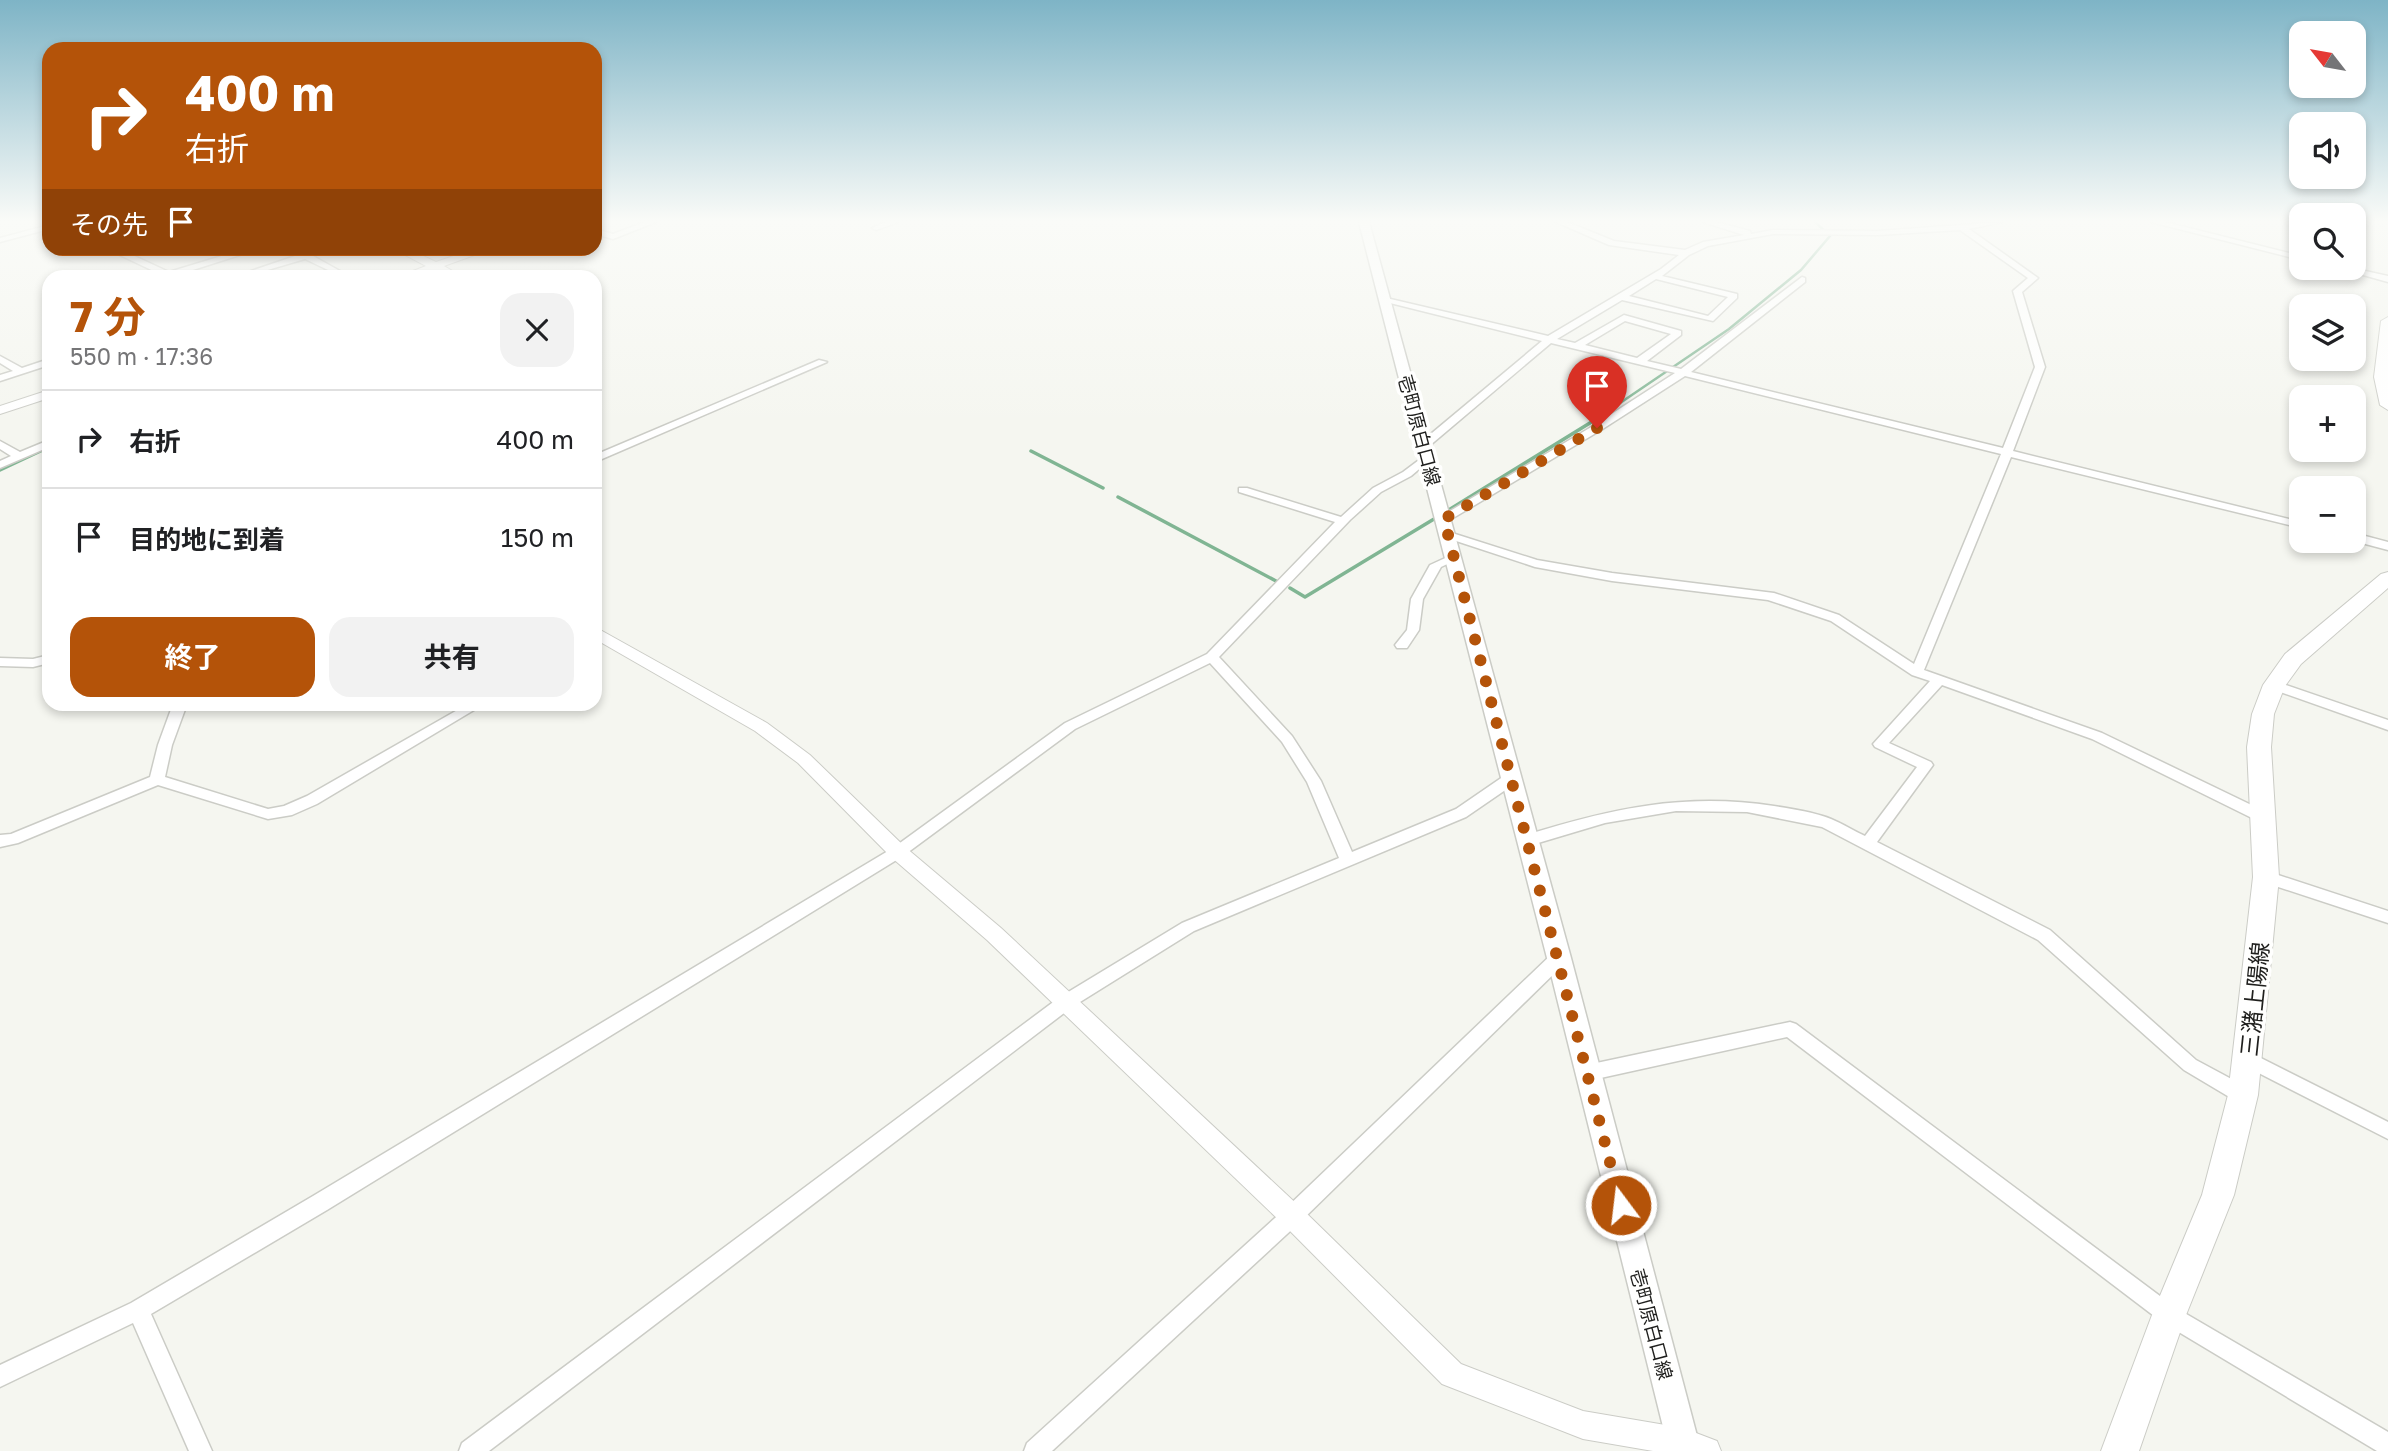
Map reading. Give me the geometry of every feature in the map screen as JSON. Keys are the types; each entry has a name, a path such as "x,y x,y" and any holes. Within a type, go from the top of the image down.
{"main road":[{"name":"壱町原白口線","path":"1382,290 1587,1073 1692,1448"},
{"path":"2388,322 2385,378 2388,405"},
{"name":"三潴上陽線","path":"2120,1451 2169,1315 2218,1195 2243,1095 2249,1060 2266,877 2259,747 2263,714 2274,685 2293,659 2388,578"}],"street":[{"path":"0,1376 138,1310 898,852 1070,726 1212,657 1343,521 1377,491 1407,474 1426,451 1550,339 1630,290"},
{"path":"1619,296 1710,319 1734,296 1709,290"},
{"path":"1446,527 1684,372 1790,290"},
{"path":"1917,672 1976,532 2040,368 2019,290"},
{"path":"1385,299 2289,521"},
{"path":"1577,345 1624,318 1678,333 1640,361"},
{"path":"0,359 20,371"},
{"path":"602,456 822,362"},
{"path":"0,377 42,366"},
{"path":"0,410 42,396"},
{"path":"1,446 18,456"},
{"path":"0,465 42,446"},
{"path":"1243,490 1343,521"},
{"path":"1446,527 1535,563 1612,577 1770,596 1835,618 1917,672 2097,736 2263,817"},
{"path":"2366,540 2388,546"},
{"path":"1402,645 1413,630 1417,599 1436,565 1454,558"},
{"path":"602,638 761,727 791,749 898,852 993,934 1066,1002 1292,1216 1452,1374 1583,1425 1692,1448"},
{"path":"1212,657 1287,738 1314,781 1347,858"},
{"path":"0,662 42,661"},
{"path":"1867,844 1926,765 1880,744 1938,680"},
{"path":"2274,685 2388,725"},
{"path":"157,779 178,711"},
{"path":"0,841 13,839 157,779 268,814 287,811 312,800 465,711"},
{"path":"470,1451 1066,1002 1188,926 1461,813 1512,778"},
{"path":"1528,839 1595,818 1703,803 1788,812 1826,823 2044,935 2190,1065 2243,1095"},
{"path":"2266,877 2388,917"},
{"path":"1035,1451 1292,1216 1559,958"},
{"path":"1587,1073 1790,1029 2169,1315 2388,1445"},
{"path":"2249,1060 2388,1130"},
{"path":"138,1310 201,1451"}],"waterway":[{"path":"1597,418 1729,329 1777,290"},
{"path":"1447,511 1597,418"},
{"path":"0,470 42,450"},
{"path":"1031,451 1103,488"},
{"path":"1118,497 1276,581"},
{"path":"1290,588 1305,597 1434,519"}],"route":[{"path":"1597,428 1444,519 1621,1205"}]}
